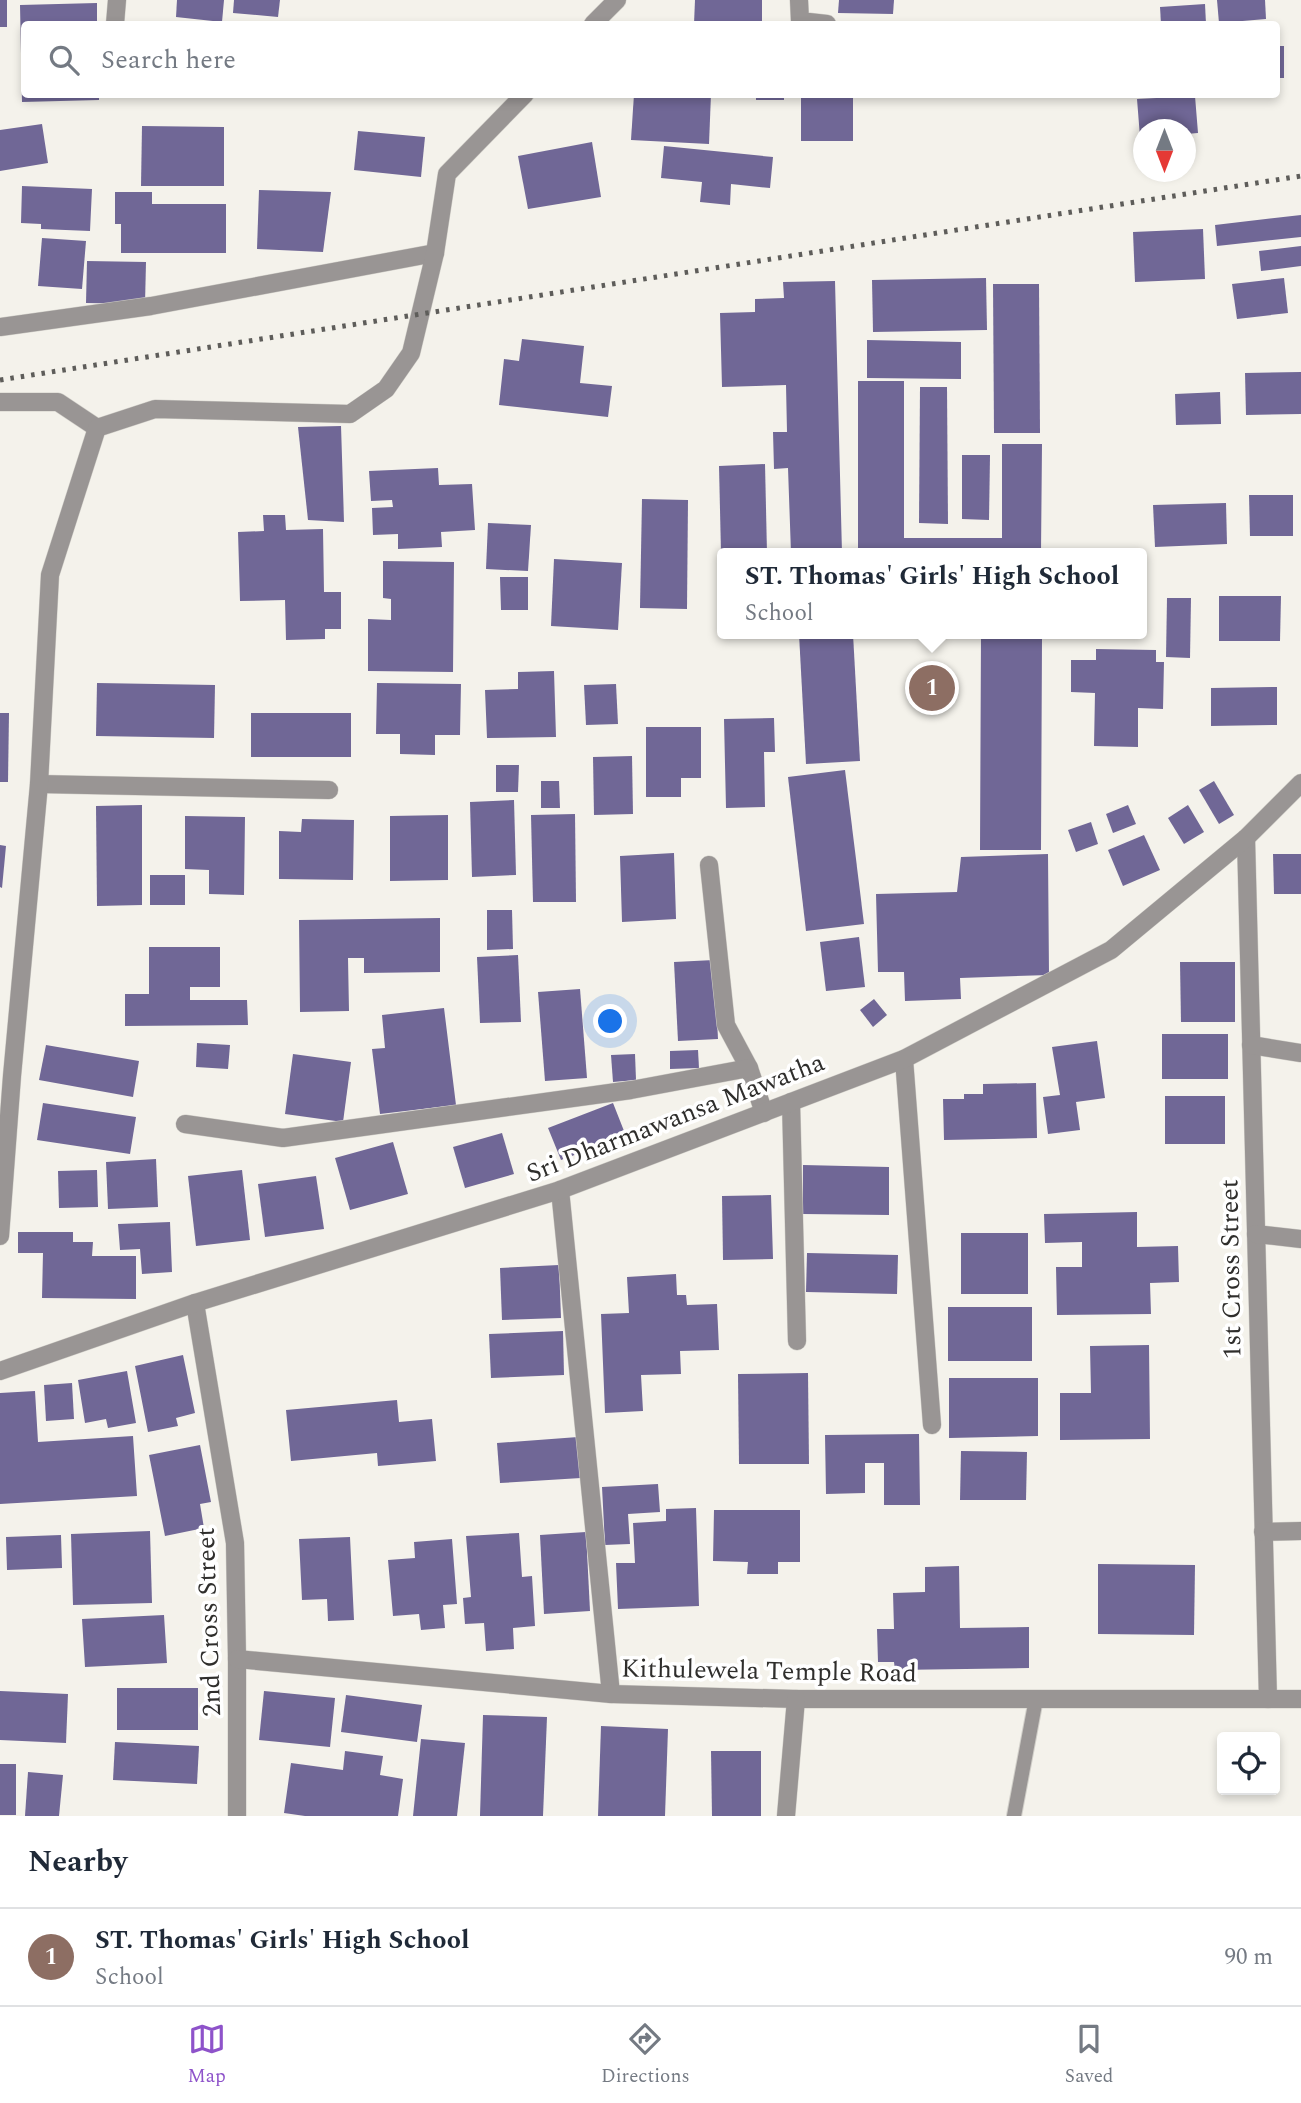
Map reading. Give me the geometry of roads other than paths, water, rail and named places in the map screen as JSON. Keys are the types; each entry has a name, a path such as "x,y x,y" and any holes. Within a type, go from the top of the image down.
{"street":[{"path":"115,21 117,0"},
{"path":"596,21 617,0"},
{"path":"799,0 800,21"},
{"path":"97,428 155,409 350,414 386,389 411,353 435,253 447,174 521,98"},
{"path":"0,327 151,306 435,253"},
{"path":"0,402 58,402 97,428"},
{"path":"0,1236 6,1076 39,784 50,575 97,428"},
{"name":"Sri Dharmawansa Mawatha","path":"0,1371 195,1303 560,1190 904,1059 1111,950 1246,838 1301,783"},
{"path":"39,784 329,790"},
{"name":"1st Cross Street","path":"1246,838 1268,1699"},
{"path":"709,865 726,1025 749,1068 764,1113"},
{"path":"1251,1045 1301,1053"},
{"path":"904,1059 932,1425"},
{"path":"185,1124 283,1138 631,1090 749,1068"},
{"path":"791,1102 797,1341"},
{"path":"560,1190 611,1694"},
{"path":"1256,1234 1301,1239"},
{"name":"2nd Cross Street","path":"195,1303 235,1543 237,1816"},
{"path":"1263,1532 1301,1531"},
{"name":"Kithulewela Temple Road","path":"237,1659 611,1694 796,1699 1301,1699"},
{"path":"786,1816 796,1699"}],"lane":[{"path":"1014,1816 1036,1699"}],"railway":[{"path":"0,380 1301,176"}],"place":[{"name":"ST. Thomas' Girls' High School","path":"932,688"}]}
